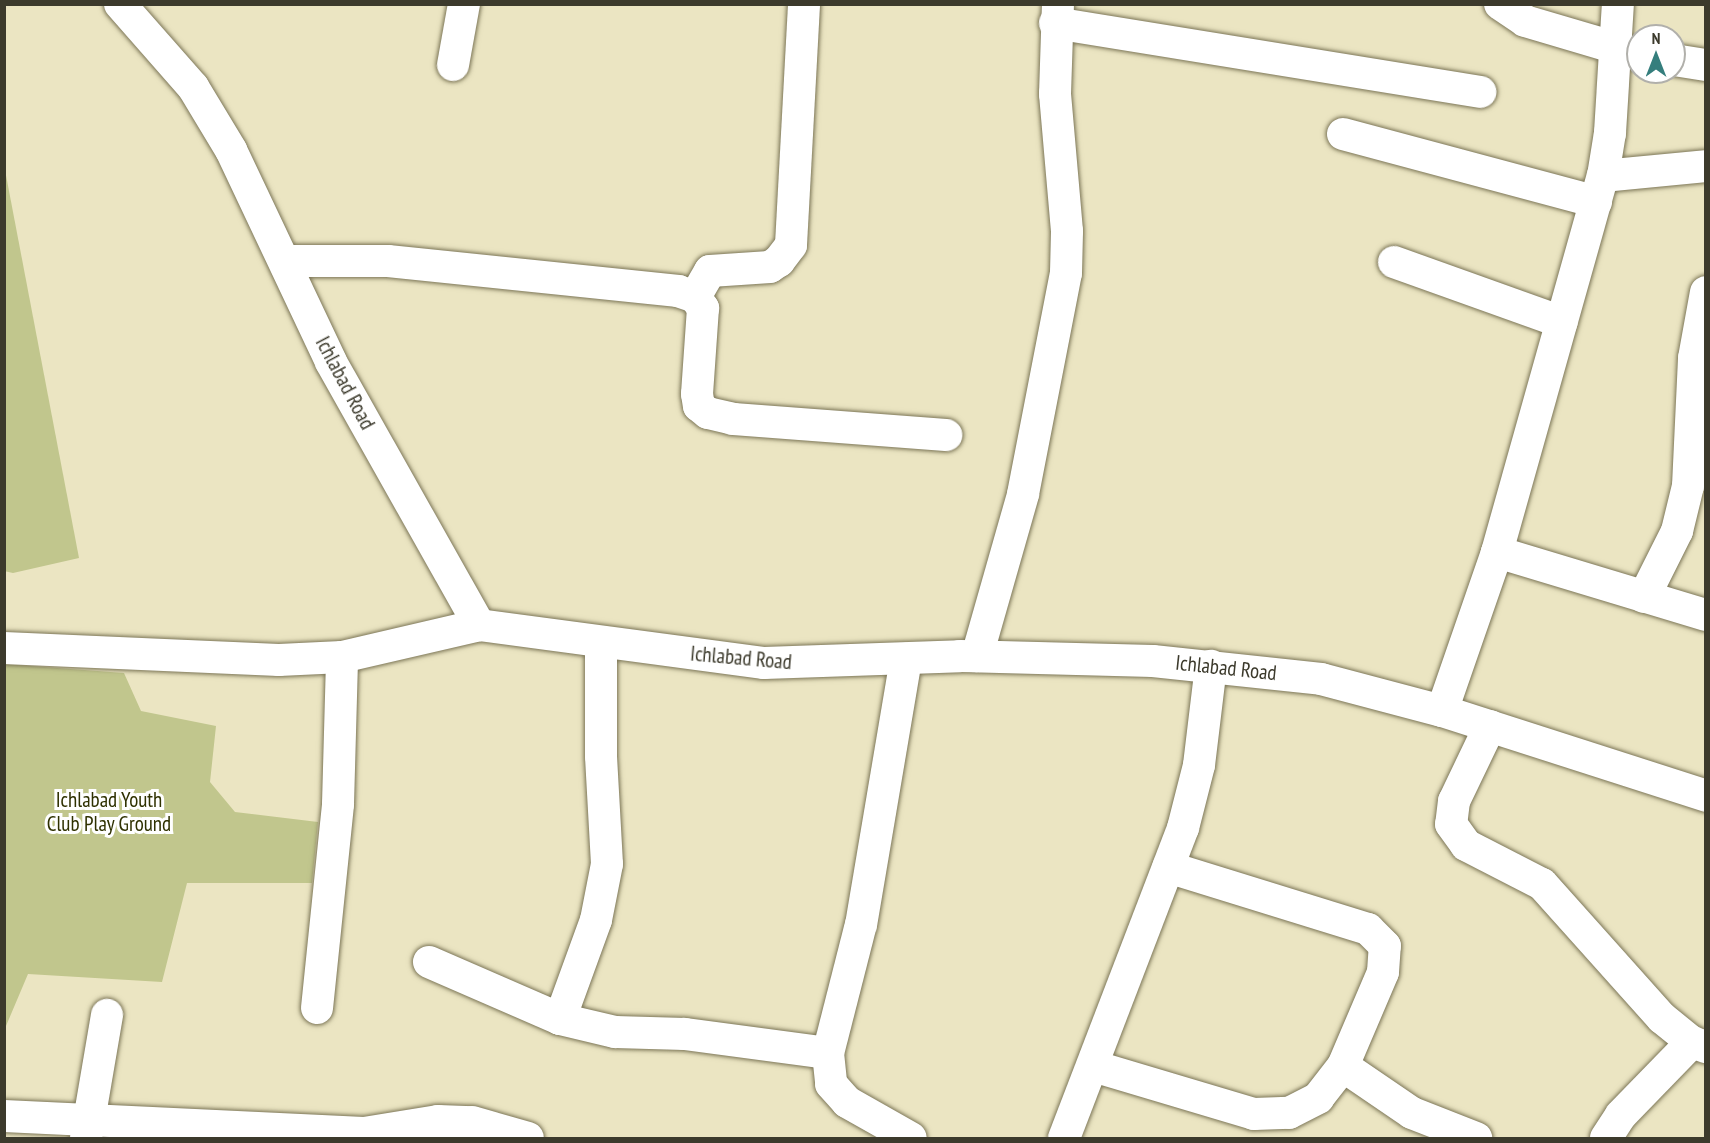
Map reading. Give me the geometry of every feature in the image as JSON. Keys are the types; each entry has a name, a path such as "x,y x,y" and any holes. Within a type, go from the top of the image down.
{"street":[{"path":"453,65 464,4"},
{"path":"695,297 710,271 770,267 779,261 791,245 804,4"},
{"path":"1500,4 1525,21 1626,51"},
{"path":"1618,4 1626,42"},
{"name":"Ichlabad Road","path":"132,9 194,87 231,150 332,362 479,625 764,663 977,656 1211,666 1321,679 1442,711 1706,796"},
{"path":"977,656 1023,494 1066,273 1067,231 1055,94 1057,14 1480,92"},
{"path":"1442,711 1497,552 1563,322 1599,189 1626,61"},
{"path":"1686,62 1706,65"},
{"path":"1343,134 1599,189 1706,166"},
{"path":"285,261 388,261 678,291 695,297 703,308 705,322 697,394 699,406 708,413 733,419 946,435"},
{"path":"1394,262 1563,322"},
{"path":"1644,597 1677,531 1688,486 1694,358 1706,292"},
{"path":"1497,552 1706,615"},
{"path":"4,648 279,660 342,657 479,625"},
{"path":"560,1019 596,920 607,864 601,756 601,643"},
{"path":"317,1008 338,804 342,657"},
{"path":"906,659 861,924 828,1053 831,1084 847,1102 911,1138"},
{"path":"1064,1138 1168,867 1199,765 1211,666"},
{"path":"1490,726 1454,801 1451,824 1466,845 1542,884 1662,1018 1699,1044 1621,1114 1606,1138"},
{"path":"1093,1066 1254,1114 1289,1113 1318,1098 1343,1066 1383,972 1385,946 1368,929 1168,867"},
{"path":"429,962 560,1019 615,1032 685,1034 828,1053"},
{"path":"87,1130 107,1015"},
{"path":"1343,1066 1412,1113 1476,1138"},
{"path":"4,1116 87,1130 364,1133 438,1121 472,1122 528,1138"}],"green space":[{"path":"5,170 79,558 13,573 4,571"},
{"name":"Ichlabad Youth Club Play Ground","path":"4,664 124,673 141,711 216,726 210,782 235,812 318,822 312,883 187,883 162,982 28,974 6,1026"}]}
